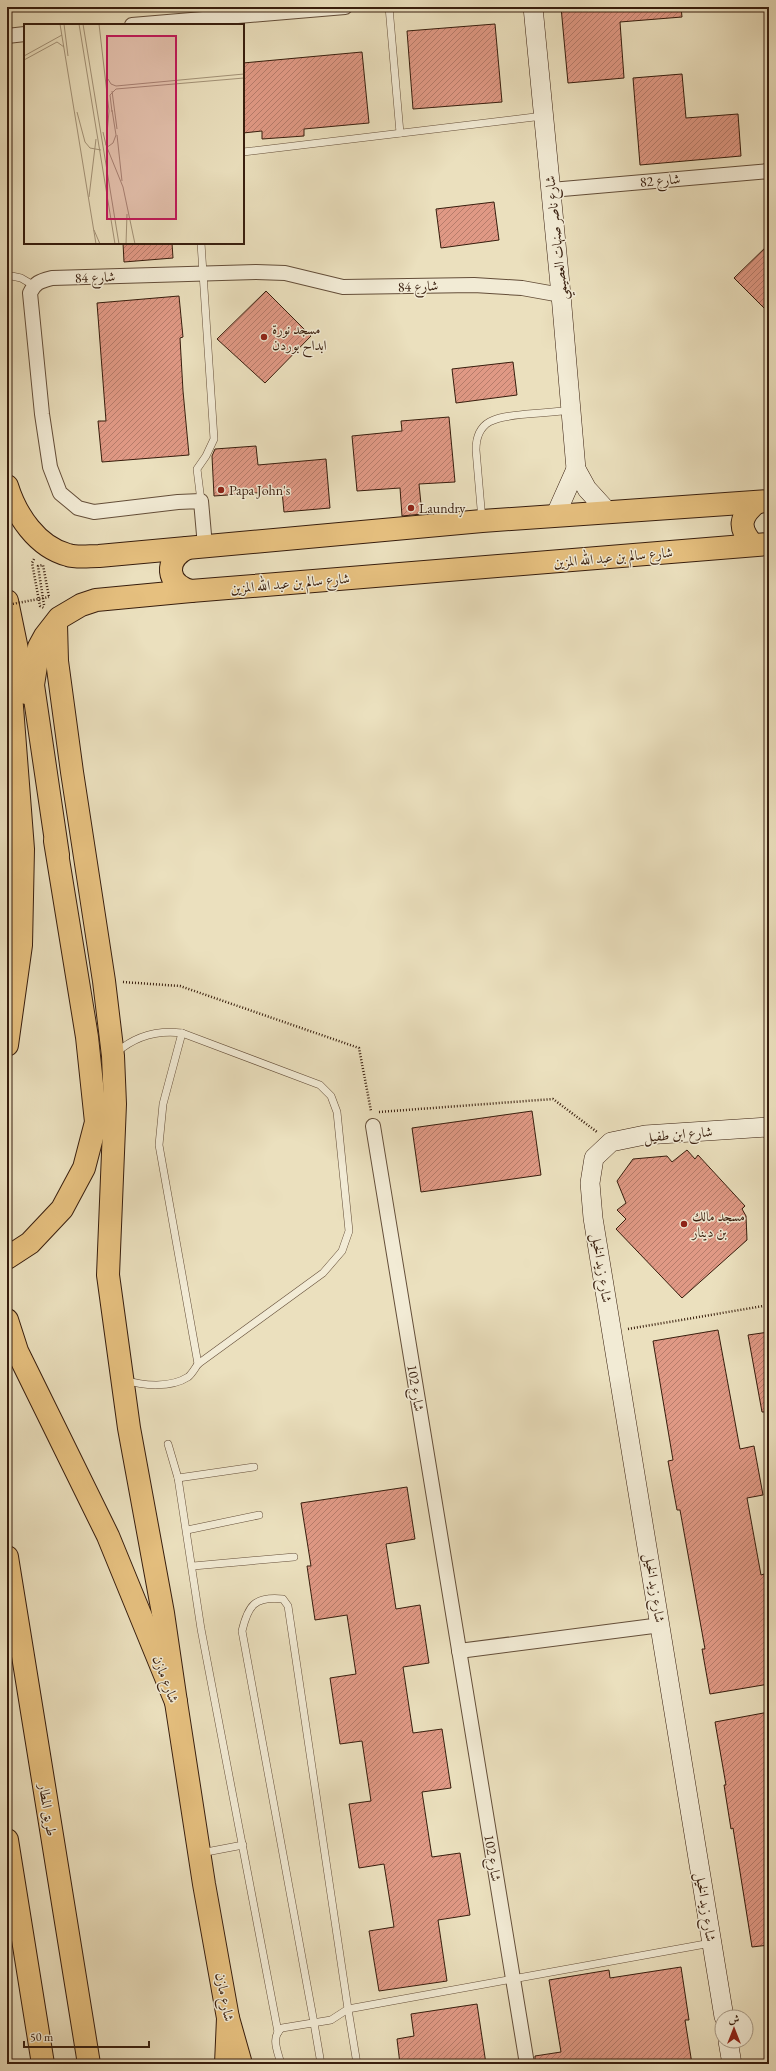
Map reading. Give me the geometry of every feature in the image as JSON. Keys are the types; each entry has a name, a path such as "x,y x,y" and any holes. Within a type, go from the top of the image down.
{"main road":[{"path":"7,486 11,500 24,521 43,544 68,556 91,556 196,547 556,514 763,502"},
{"path":"761,545 744,536 742,523 746,511 763,502"},
{"name":"شارع سالم بن عبد الله المزين","path":"58,855 33,685 39,647 53,616 96,600 761,545"},
{"path":"191,591 182,588 174,581 171,571 172,561 178,553 196,547"},
{"path":"7,601 58,855 93,1078 96,1122 84,1168 62,1209 30,1243 7,1258"},
{"path":"53,616 71,764 104,981 113,1056 115,1104 108,1275 122,1378 163,1613 176,1702"},
{"path":"7,648 23,849 21,945 7,1045"},
{"name":"شارع مازن","path":"7,1320 17,1351 108,1536 176,1702 199,1854 228,2018 241,2064"},
{"name":"طريق المطار","path":"7,1556 89,2064"},
{"path":"7,1840 43,2064"},
{"path":"226,2064 228,2018"}],"street":[{"path":"156,24 179,23 281,10 345,7"},
{"name":"شارع ناصر صنهات العصيمي","path":"533,7 576,469 587,489 607,511"},
{"path":"7,36 24,34"},
{"name":"شارع 82","path":"551,190 769,171"},
{"name":"شارع 84","path":"34,285 40,281 52,278 256,272 285,273 343,287 474,285 522,288 561,295"},
{"path":"34,285 30,293 42,414 50,467 60,493 78,508 94,512 178,502 201,501 196,547"},
{"name":"شارع ناصر صنهات العصيمي","path":"556,514 576,469"},
{"name":"شارع 102","path":"373,1126 527,2064"},
{"name":"شارع ابن طفيل","path":"610,1142 645,1135 769,1127"},
{"name":"شارع زيد الخيل","path":"610,1142 594,1158 590,1183 593,1218 661,1625 723,2009"},
{"path":"459,1651 661,1625"},
{"path":"729,2049 732,2064"}],"lane":[{"path":"389,7 400,133"},
{"path":"244,152 544,116"},
{"path":"201,244 214,439 206,456 196,469 201,501"},
{"path":"7,275 21,278 34,285"},
{"path":"482,520 476,443 482,429 487,423 502,417 571,410"},
{"path":"113,1056 135,1039 147,1034 170,1031 182,1033 320,1085 326,1090 335,1104 337,1112 349,1231 342,1251 324,1273 198,1364 188,1376 166,1384 143,1384 122,1378"},
{"path":"182,1033 163,1104 159,1145 198,1364"},
{"path":"168,1444 178,1478 193,1566 201,1629 278,2032"},
{"path":"178,1478 254,1468"},
{"path":"187,1530 258,1515"},
{"path":"193,1566 294,1557"},
{"path":"321,2064 242,1631 247,1612 258,1601 269,1597 282,1599 288,1606 357,2064"},
{"path":"199,1854 242,1845"},
{"path":"281,2064 275,2040 278,2032 282,2028 331,2020 348,2008 712,1943"}],"path":[{"path":"43,544 32,563 40,606 53,616"},
{"path":"7,604 50,597 43,565 38,566 53,616"},
{"path":"104,981 180,986 359,1048 371,1112 553,1099 610,1142"},
{"path":"612,1332 769,1305"}],"building":[{"path":"561,7 681,7 682,17 620,22 624,78 568,83"},
{"path":"495,24 502,102 413,109 407,31"},
{"path":"362,52 369,123 304,129 304,136 262,139 262,131 244,133 244,63"},
{"path":"682,74 686,118 738,114 741,156 640,165 633,78"},
{"path":"494,202 499,240 441,248 436,209"},
{"path":"123,244 172,244 173,258 124,262"},
{"path":"769,244 769,313 734,278"},
{"name":"مسجد نورة ابداح بوردن","path":"266,291 311,336 265,383 217,339"},
{"path":"179,296 183,337 180,338 183,391 189,455 102,462 98,421 106,421 97,303"},
{"path":"513,362 517,395 456,403 452,369"},
{"path":"449,417 455,482 419,484 422,514 402,516 400,488 357,491 352,436 402,431 401,421"},
{"path":"256,446 258,465 326,459 330,508 284,512 282,491 214,496 212,456 215,449"},
{"path":"532,1111 541,1175 421,1192 412,1128"},
{"name":"مسجد مالك بن دينار","path":"687,1150 695,1159 698,1155 745,1206 742,1209 746,1216 747,1240 682,1298 616,1229 626,1219 617,1210 626,1203 617,1181 633,1159 667,1156 672,1162"},
{"path":"718,1330 740,1449 754,1446 763,1495 747,1498 761,1575 764,1574 769,1604 769,1684 710,1694 702,1649 705,1649 691,1571 680,1510 677,1510 668,1461 673,1460 653,1341"},
{"path":"769,1332 769,1412 762,1412 748,1335"},
{"path":"407,1487 415,1539 386,1544 396,1609 420,1605 429,1663 403,1667 413,1733 442,1729 451,1788 422,1792 432,1857 460,1853 470,1915 438,1920 447,1981 379,1991 369,1931 394,1927 384,1864 359,1868 349,1804 371,1801 362,1741 340,1744 330,1678 356,1674 347,1615 315,1620 307,1566 311,1566 301,1503"},
{"path":"769,1712 769,1945 752,1947 733,1828 731,1829 724,1785 726,1785 715,1722"},
{"path":"681,1967 689,2020 685,2020 692,2064 535,2064 535,2056 561,2052 549,1980 609,1970 610,1978"},
{"path":"477,2004 486,2064 400,2064 397,2039 414,2036 411,2014"}],"place":[{"name":"مسجد نورة ابداح بوردن","path":"264,337"},
{"name":"Papa John's","path":"221,490"},
{"name":"Laundry","path":"411,508"},
{"name":"مسجد مالك بن دينار","path":"684,1224"}]}
